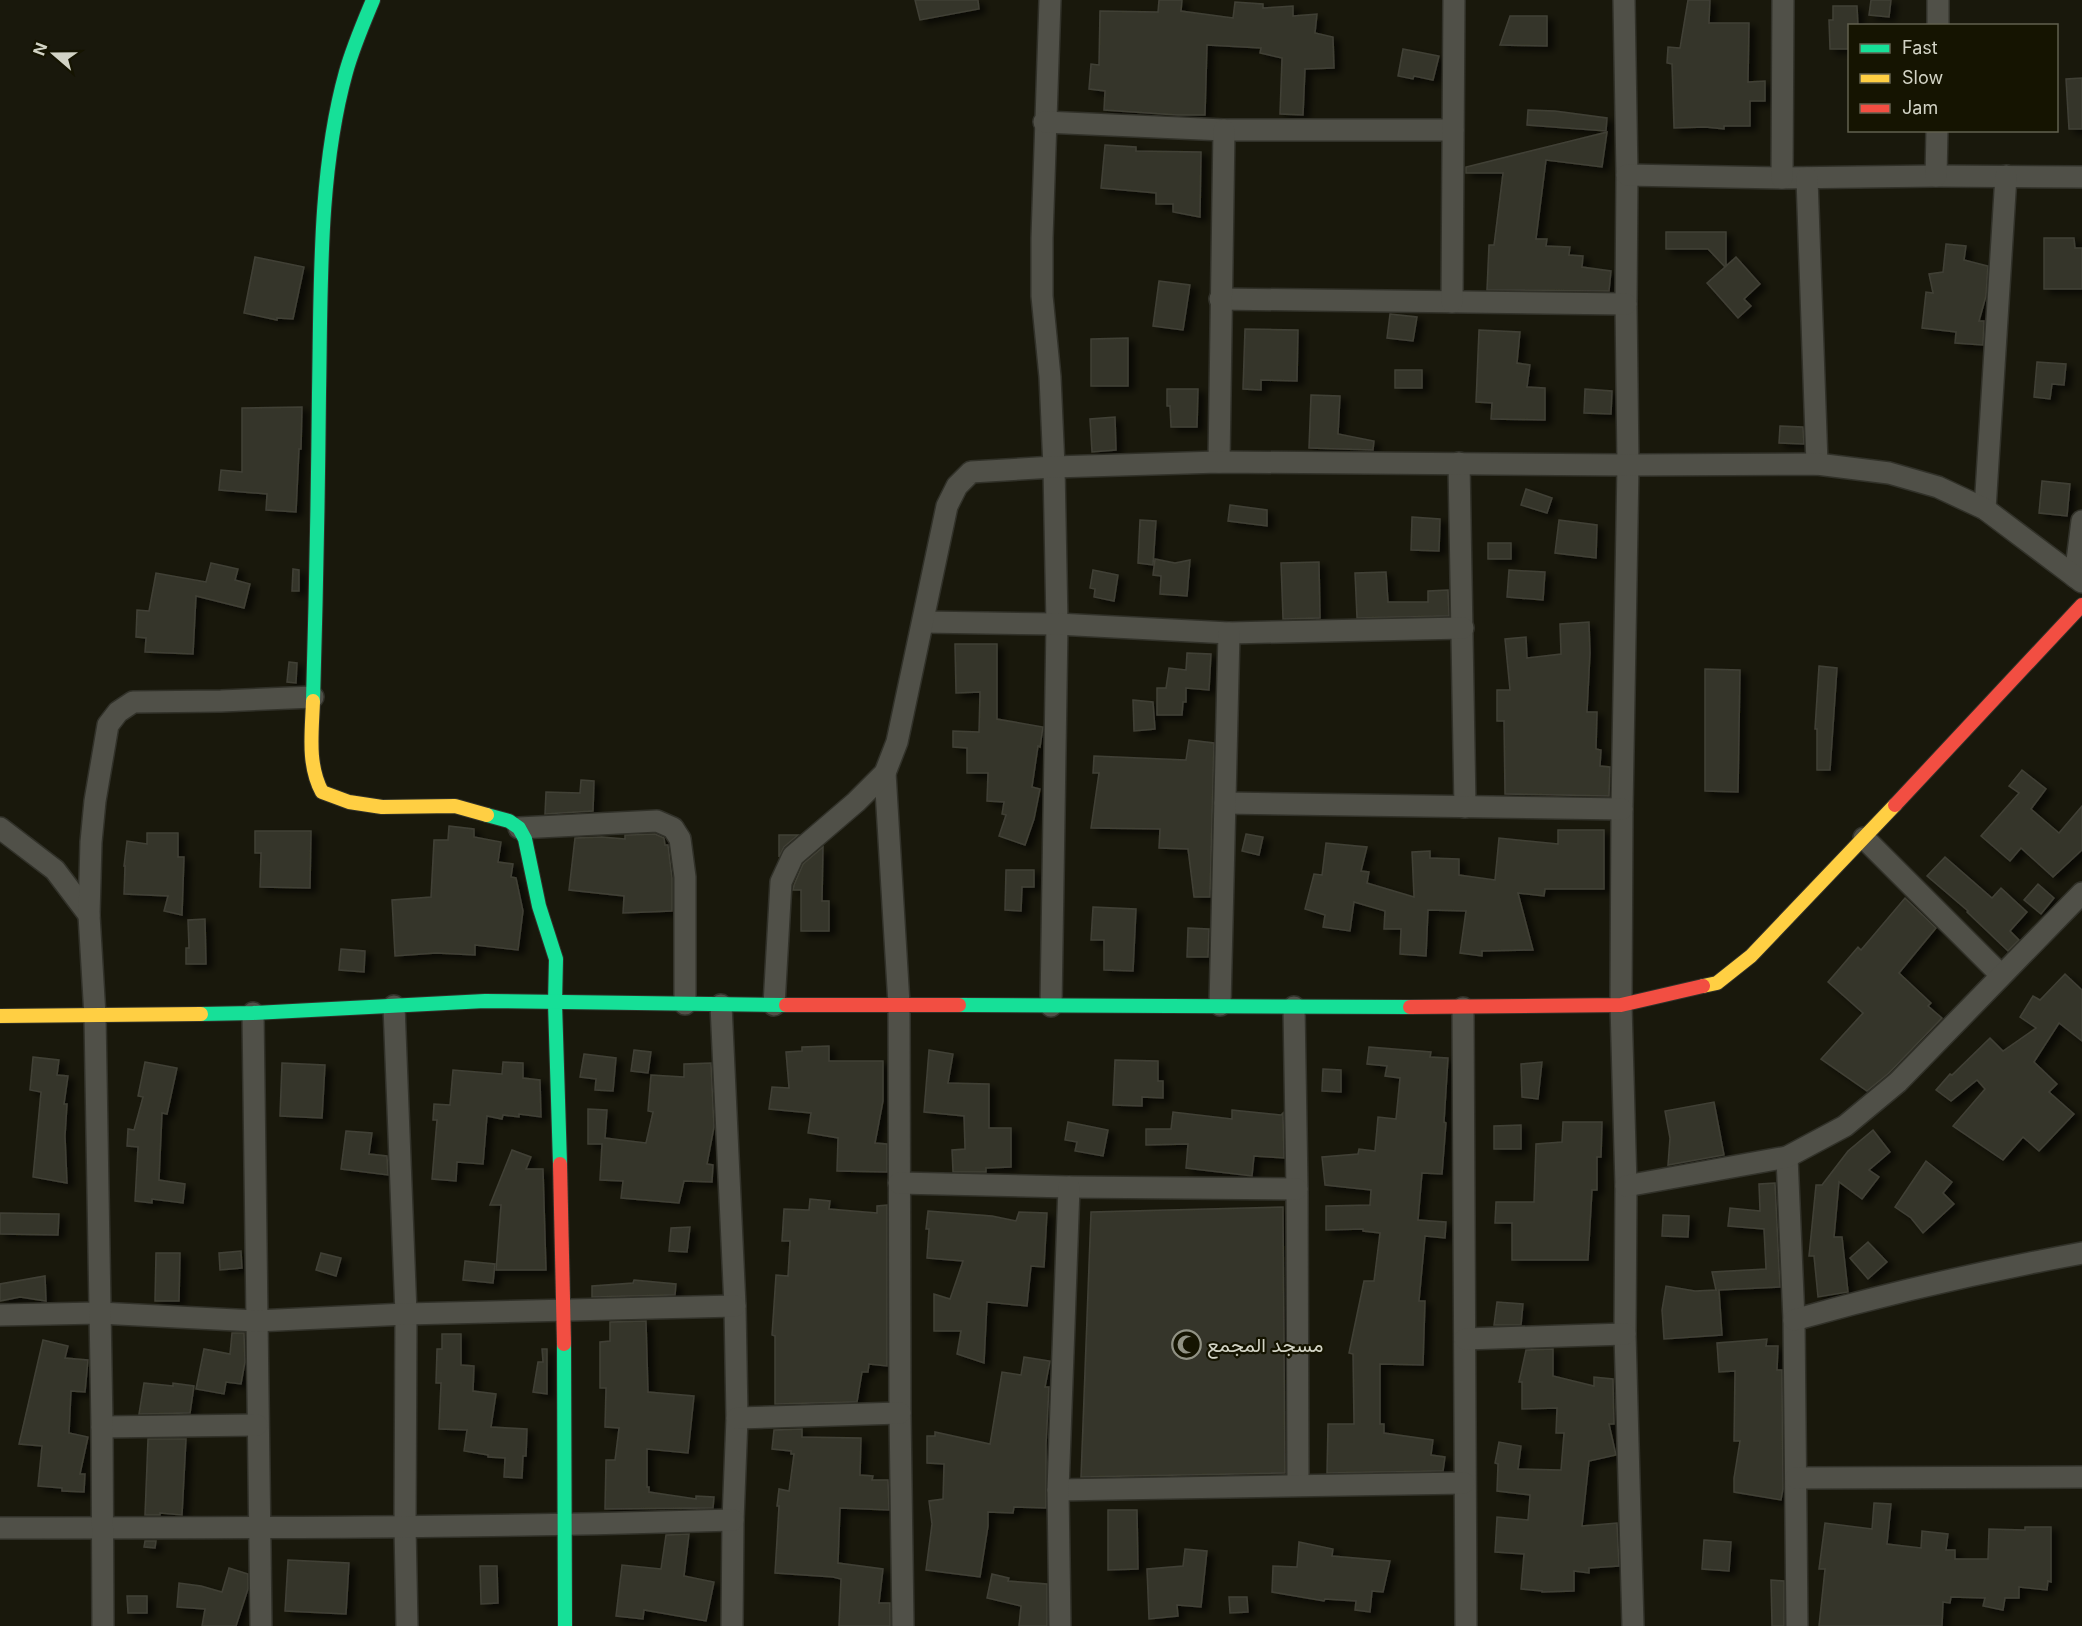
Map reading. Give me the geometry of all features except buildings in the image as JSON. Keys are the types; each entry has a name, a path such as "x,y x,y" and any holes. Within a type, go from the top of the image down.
{"street":[{"path":"373,0 354,46 340,97 322,246 311,759 317,783 322,792 349,802 382,807 455,806 509,821 519,828 525,838 539,906 556,959 555,1003 564,1310 566,1626"},
{"path":"1050,0 1044,122 1042,296 1050,377 1057,624 1051,1006"},
{"path":"1452,302 1454,0"},
{"path":"1624,0 1629,465 1622,809 1621,1005 1626,1186 1625,1334 1633,1626"},
{"path":"1782,178 1784,0"},
{"path":"1938,0 1938,24"},
{"path":"1044,122 1224,129 1453,130"},
{"path":"1219,462 1224,129"},
{"path":"1936,176 1937,132"},
{"path":"1627,175 1782,178 2082,177"},
{"path":"1985,508 2006,176"},
{"path":"1807,178 1817,464"},
{"path":"1220,299 1626,304"},
{"path":"774,1005 781,882 793,856 856,802 885,772 897,742 947,506 957,486 971,472 1219,462 1817,464 1889,473 1938,487 1985,508 2078,579"},
{"path":"1459,463 1465,807"},
{"path":"2078,579 2082,521"},
{"path":"0,1016 253,1013 485,1001 721,1005 1220,1005 1463,1008 1621,1005 1717,983 1751,956 2082,605"},
{"path":"923,622 1057,624 1229,633 1463,628"},
{"path":"1220,1005 1229,633"},
{"path":"103,1626 95,1016 89,915 91,842 95,801 108,725 118,712 133,702 313,697"},
{"path":"885,772 899,1004 903,1626"},
{"path":"1225,803 1622,809"},
{"path":"519,828 657,821 673,828 681,839 685,877 685,1004"},
{"path":"0,828 55,870 89,915"},
{"path":"1864,838 2001,975"},
{"path":"1626,1186 1787,1157 1845,1126 1898,1082 2082,893"},
{"path":"721,1005 735,1306 737,1418 732,1626"},
{"path":"394,1006 406,1314 407,1626"},
{"path":"1294,1007 1298,1485"},
{"path":"1463,1008 1466,1626"},
{"path":"253,1013 261,1626"},
{"path":"1787,1157 1794,1320 1797,1626"},
{"path":"899,1183 1297,1189"},
{"path":"1060,1626 1058,1490 1069,1187"},
{"path":"1794,1320 1876,1297 1987,1271 2082,1253"},
{"path":"0,1316 99,1313 256,1321 406,1314 735,1306"},
{"path":"1465,1339 1625,1334"},
{"path":"737,1418 900,1413"},
{"path":"102,1427 257,1425"},
{"path":"1796,1478 2082,1477"},
{"path":"1058,1490 1464,1483"},
{"path":"0,1528 565,1526 733,1520"}],"traffic: fast":[{"path":"313,701 321,272 326,190 330,150 346,72 373,0"},
{"path":"487,815 509,821 519,828 525,839 539,906 556,959 555,1003 560,1164"},
{"path":"201,1014 485,1001 786,1005"},
{"path":"959,1005 1410,1007"},
{"path":"564,1344 565,1626"}],"traffic: slow":[{"path":"313,701 312,759 322,792 349,802 382,807 455,806 487,815"},
{"path":"1703,986 1717,983 1751,956 1895,805"},
{"path":"0,1016 201,1014"}],"traffic: jam":[{"path":"1895,805 2082,605"},
{"path":"1410,1007 1621,1005 1703,986"},
{"path":"786,1005 959,1005"},
{"path":"560,1164 564,1344"}],"place":[{"name":"مسجد المجمع","path":"1186,1345"}]}
